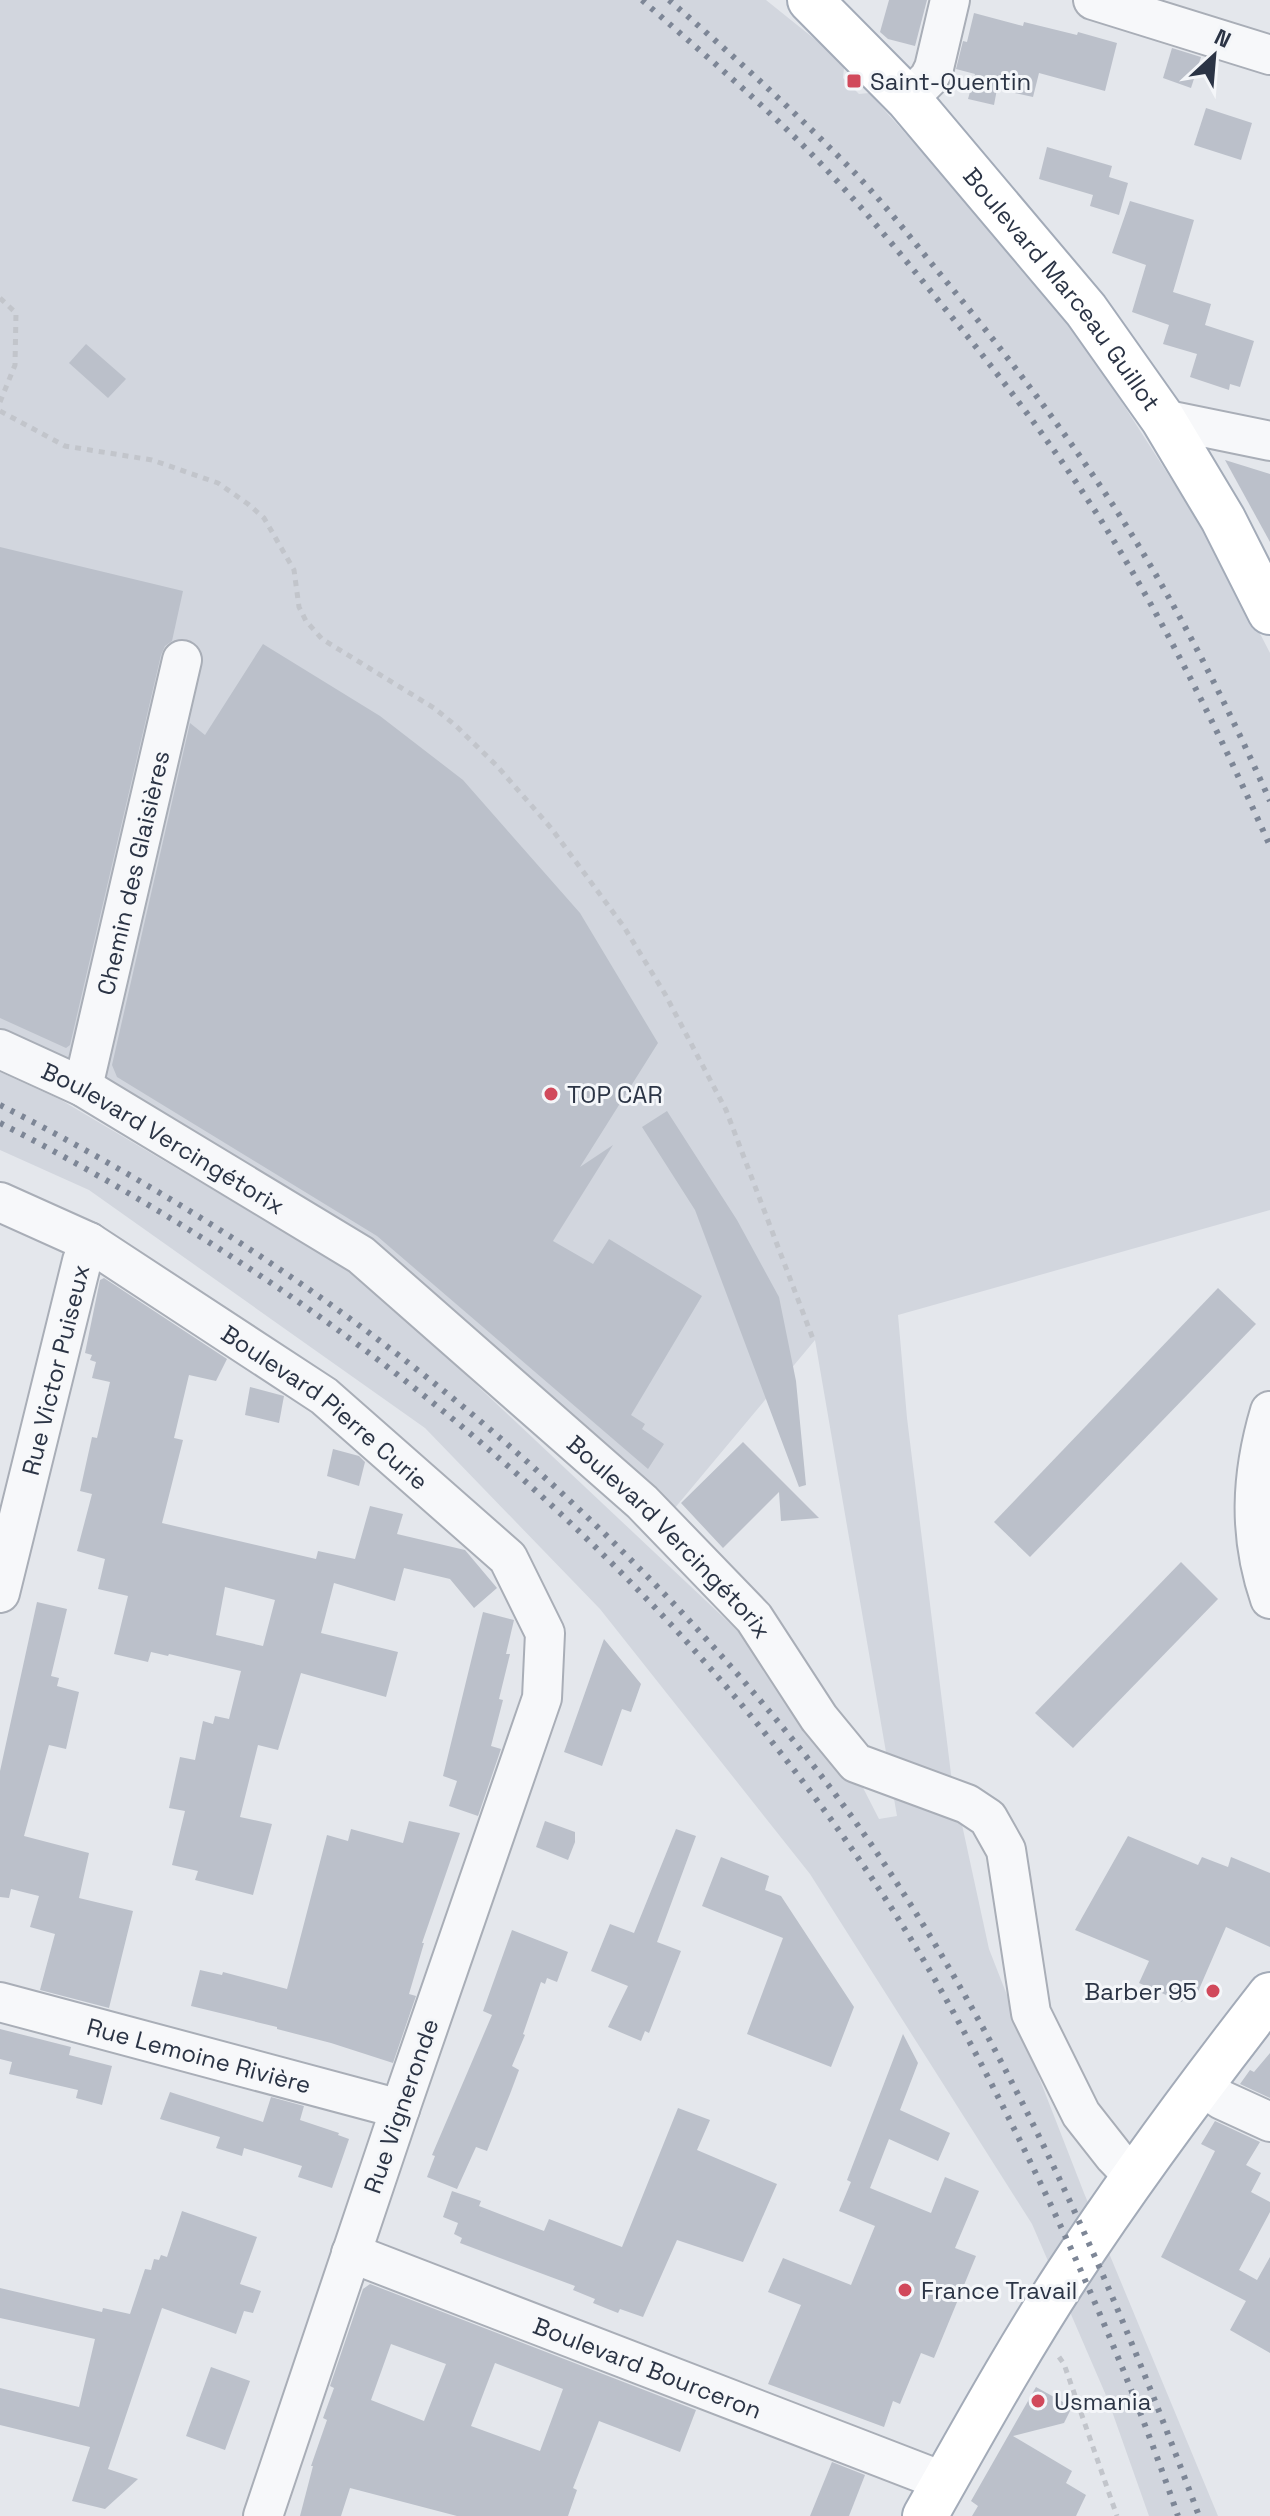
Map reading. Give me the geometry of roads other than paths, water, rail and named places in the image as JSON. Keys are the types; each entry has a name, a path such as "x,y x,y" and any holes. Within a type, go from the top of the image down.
{"main road":[{"name":"Boulevard Marceau Guillot","path":"810,0 908,99 1086,310 1163,419 1223,519 1270,612"},
{"path":"935,2499 1036,2324 1134,2177 1270,1995"}],"street":[{"path":"908,99 929,78 934,68 950,0"},
{"path":"1093,0 1270,55"},
{"path":"1163,419 1270,441"},
{"name":"Chemin des Glaisières","path":"83,1087 182,660"},
{"name":"Boulevard Vercingétorix","path":"0,1049 83,1087 361,1255 642,1502 754,1618 819,1718 856,1763 967,1804 988,1818 1006,1850 1031,2013 1081,2114 1134,2177"},
{"name":"Boulevard Pierre Curie","path":"0,1202 89,1242 324,1396 508,1558 545,1633 542,1698"},
{"name":"Rue Victor Puiseux","path":"2,1579 89,1242"},
{"path":"1270,1411 1255,1479 1254,1521 1259,1569 1270,1599"},
{"name":"Rue Vigneronde","path":"263,2516 542,1698"},
{"name":"Rue Lemoine Rivière","path":"0,2002 400,2109"},
{"path":"1200,2085 1222,2100 1270,2122"},
{"name":"Boulevard Bourceron","path":"351,2253 935,2499"}],"railway":[{"path":"642,0 766,110 837,181 878,227 1022,407 1097,514 1145,594 1211,719 1270,846"},
{"path":"669,0 782,101 860,178 1031,389 1111,502 1155,574 1216,687 1270,801"},
{"path":"0,1105 98,1157 193,1213 374,1336 542,1475 622,1551 768,1709 873,1847 923,1925 1015,2088 1095,2256 1199,2516"},
{"path":"0,1123 132,1195 260,1275 383,1363 500,1459 610,1561 713,1671 808,1788 930,1970 995,2090 1088,2286 1178,2516"}],"place":[{"name":"Saint-Quentin","path":"854,81"},
{"name":"TOP CAR","path":"551,1094"},
{"name":"Barber 95","path":"1213,1991"},
{"name":"France Travail","path":"905,2290"},
{"name":"Usmania","path":"1038,2401"}]}
